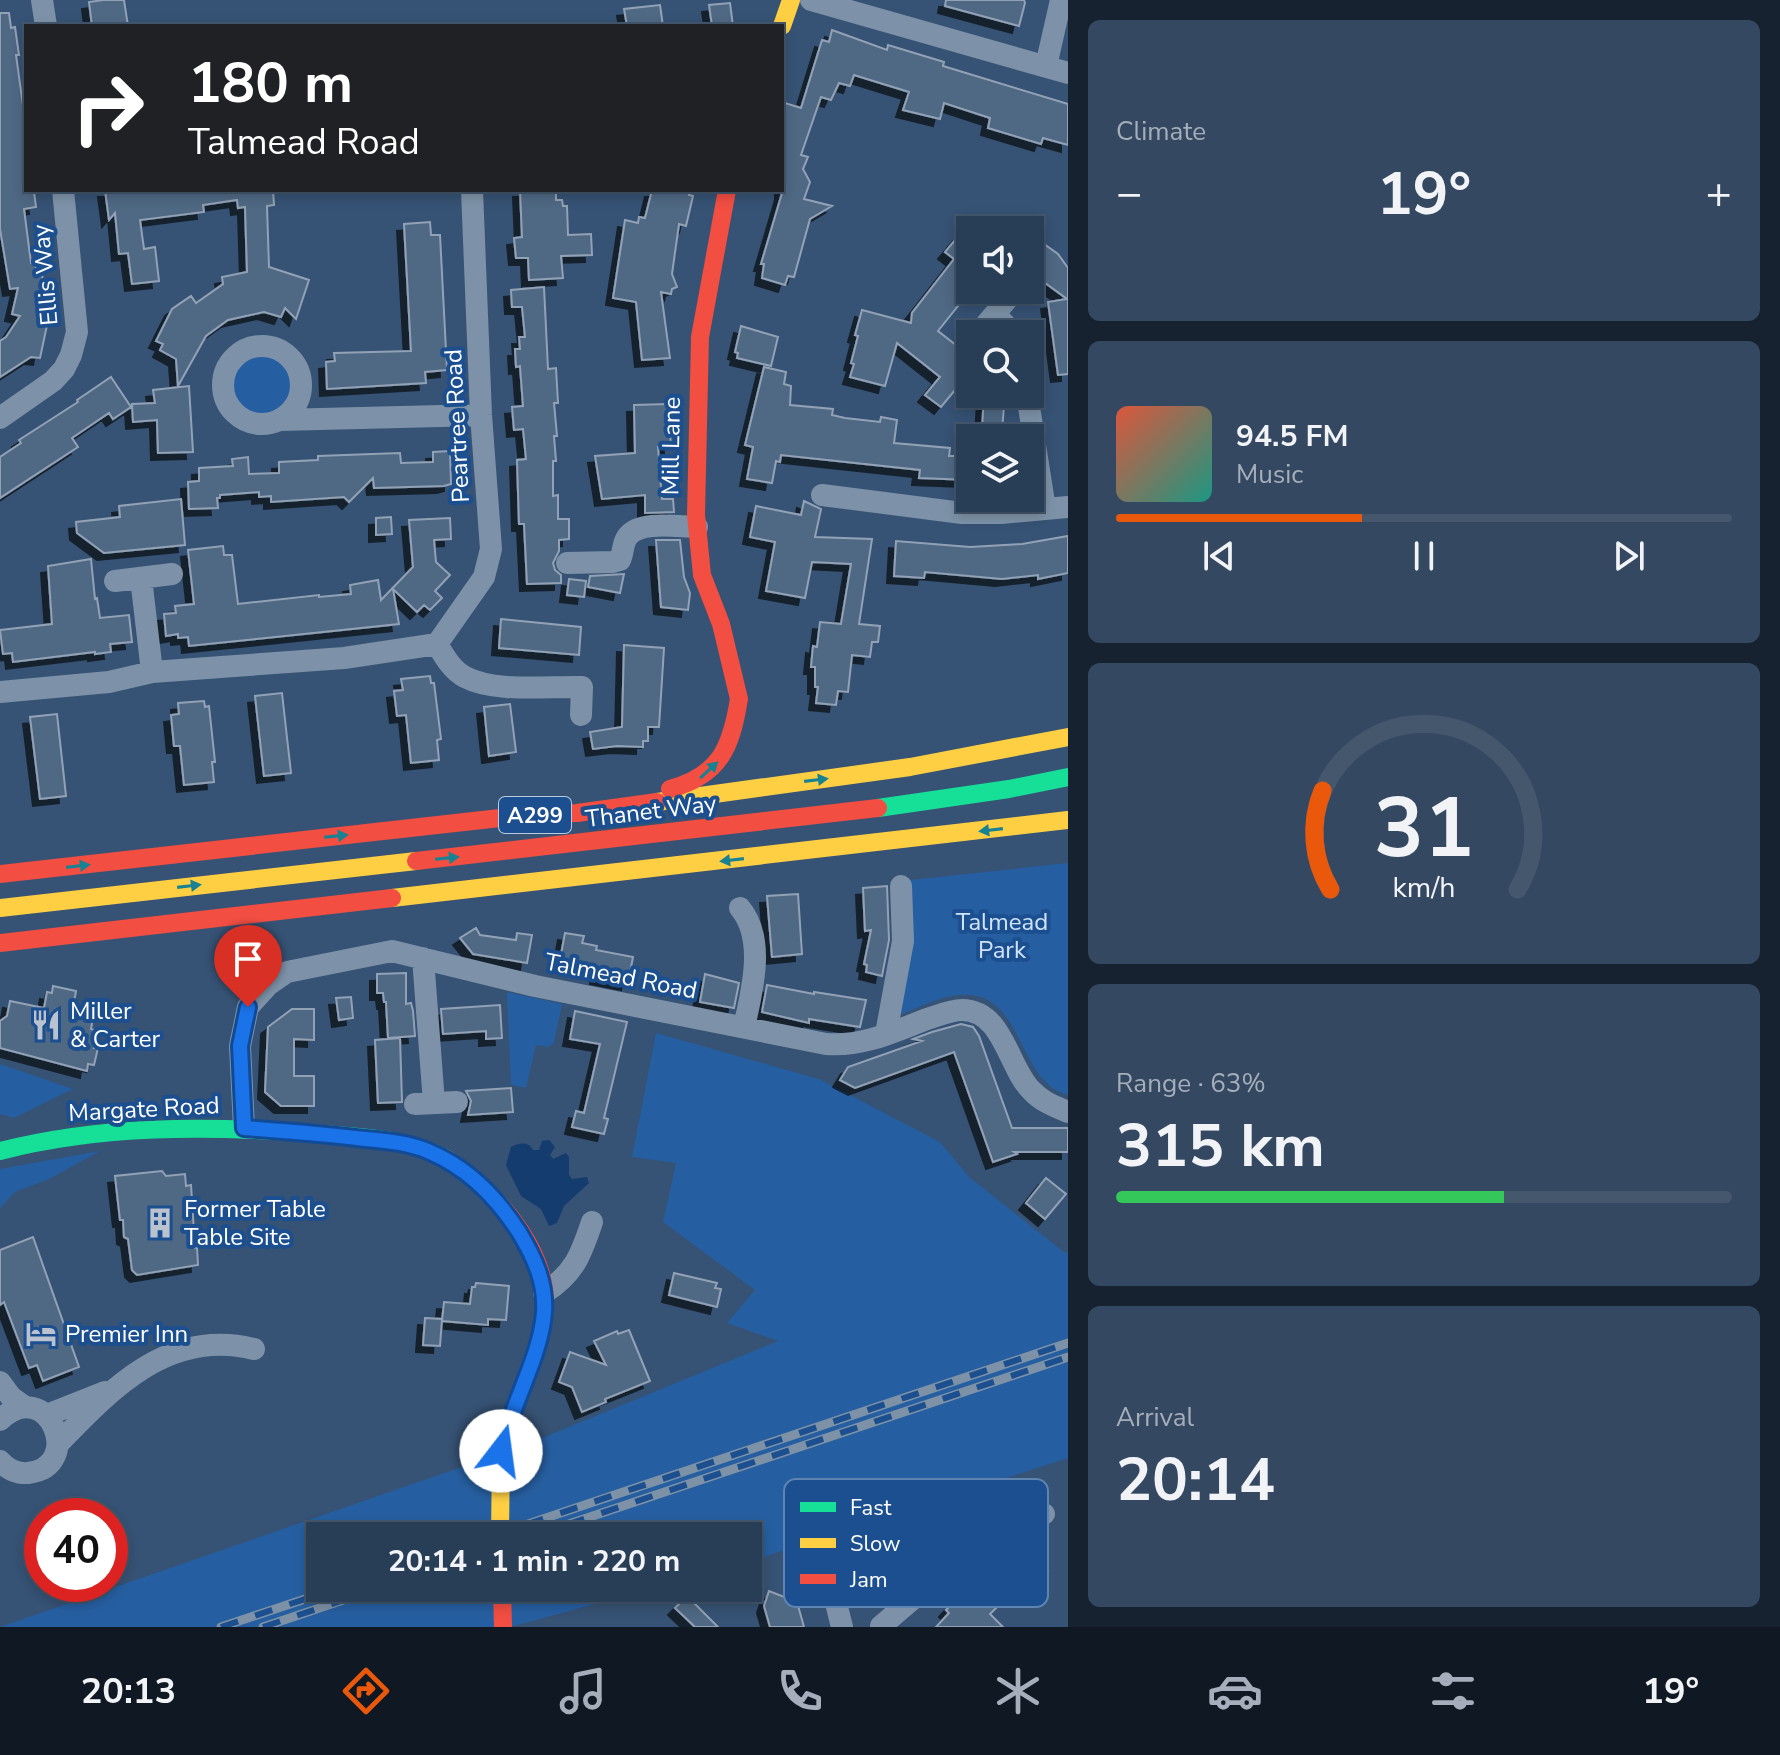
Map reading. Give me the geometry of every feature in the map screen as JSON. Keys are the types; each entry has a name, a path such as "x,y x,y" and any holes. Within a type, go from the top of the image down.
{"main road":[{"path":"783,24 791,0"},
{"name":"Mill Lane","path":"727,192 700,337 697,527 702,575 721,624 739,699 745,741"},
{"path":"527,815 675,788 699,780 721,759 733,737 739,699"},
{"name":"A299","path":"0,874 527,815 577,813 768,780 910,767 1068,737"},
{"name":"Thanet Way","path":"0,908 849,812 1009,789 1068,777"},
{"path":"0,943 1068,820"},
{"path":"338,923 414,912 493,888"},
{"name":"Margate Road","path":"0,1139 34,1140 123,1131 244,1128 398,1142 446,1160 478,1183 509,1217 537,1264 544,1293 542,1327 507,1425 501,1451 500,1522"},
{"name":"Margate Road","path":"0,1151 34,1140"},
{"path":"502,1602 503,1627"}],"street":[{"path":"42,0 46,24"},
{"path":"811,0 1068,73"},
{"path":"1046,66 1061,0"},
{"name":"Ellis Way","path":"0,418 53,381 64,369 74,343 77,332 63,192"},
{"name":"Peartree Road","path":"437,644 484,577 491,549 481,415 472,192"},
{"path":"990,320 1003,304"},
{"path":"995,314 1001,320"},
{"path":"1029,408 1045,509"},
{"path":"280,420 481,415"},
{"path":"822,495 962,513 1068,507"},
{"path":"567,563 620,560 630,533 644,527 697,527"},
{"path":"115,581 172,574"},
{"path":"141,578 152,672"},
{"path":"0,692 109,682 152,672 344,658 437,644 463,676 482,683 582,687 581,715"},
{"path":"886,1034 903,941 901,886"},
{"path":"740,908 751,924 754,944 753,986 744,1027"},
{"name":"Talmead Road","path":"244,1128 240,1046 248,1007 268,985 287,972 392,951 535,986 843,1045 860,1043 963,1010 980,1014 997,1030 1029,1089 1047,1104 1068,1112"},
{"path":"423,958 424,1104 457,1102"},
{"path":"544,1293 563,1281 569,1273 581,1253 592,1222"},
{"path":"58,1444 114,1388 155,1359 199,1345 232,1343 254,1349"},
{"path":"0,1382 11,1397 25,1407 47,1415 56,1428 58,1444 55,1455 38,1471 5,1470"},
{"path":"47,1415 114,1388"},
{"path":"0,1420 12,1410 25,1407"},
{"path":"880,1627 903,1607"}],"green space":[{"path":"254,346 270,346 284,352 295,363 301,385 295,407 284,418 270,424 254,424 240,418 229,407 223,393 223,377 229,363 240,352"},
{"name":"Talmead Park","path":"1068,863 1068,1095 1050,1086 1037,1071 1007,1018 994,1004 976,996 952,996 899,1015 910,880"},
{"path":"507,992 562,1004 554,1043 548,1047 536,1045 526,1088 511,1085"},
{"path":"656,1033 819,1079 940,1142 969,1177 1065,1253 1068,1252 1068,1458 1003,1479 784,1479 784,1550 762,1557 762,1522 306,1522 306,1602 602,1602 510,1627 0,1627 72,1602 128,1602 128,1583 525,1445 778,1341 727,1323 755,1290 663,1222 676,1163 632,1157"},
{"path":"0,1064 73,1089 14,1118 0,1114"},
{"path":"100,1151 49,1179 15,1192 0,1208 0,1169"}],"shaded area":[{"path":"549,1140 555,1147 550,1155 553,1159 566,1153 572,1179 587,1177 589,1183 564,1206 557,1223 549,1226 541,1209 521,1196 506,1165 511,1147 523,1144 539,1150 542,1141"}],"building":[{"path":"124,0 128,24 92,24 89,2"},
{"path":"946,0 1024,0 1025,3 1019,26 945,6"},
{"path":"730,3 733,24 712,24 709,5"},
{"path":"660,5 663,24 627,24 624,9"},
{"path":"0,13 9,13 11,28 15,27 24,113 24,192 34,192 36,207 24,209 31,263 35,263 37,275 42,274 45,301 52,302 40,358 31,357 0,377 0,341 20,316 12,314 18,288 10,289 0,229"},
{"path":"832,30 887,50 888,45 944,62 943,66 1068,104 1068,145 1043,138 1041,144 988,128 990,118 944,103 940,119 903,110 909,92 854,75 850,86 839,83 831,100 821,97 801,155 808,157 803,169 810,182 804,199 832,206 810,219 794,277 788,276 785,285 762,278 764,264 761,264 784,192 784,103 801,108 822,40 829,42"},
{"path":"105,192 273,192 274,205 267,206 269,267 309,280 296,319 285,308 281,317 264,312 228,320 206,336 178,386 176,359 160,350 163,344 156,341 172,309 191,296 196,303 223,284 222,277 247,272 245,207 238,208 237,200 203,205 204,212 140,220 144,249 155,247 159,281 132,284 128,253 119,254 115,213 109,220"},
{"path":"520,192 556,192 556,200 562,200 563,206 567,206 568,235 591,234 592,255 561,256 563,278 529,280 528,258 516,258 514,238 522,237"},
{"path":"652,192 690,192 689,195 693,196 686,226 679,224 672,274 677,287 672,289 671,294 661,292 670,358 642,360 636,302 613,298 625,220 638,223 639,217 645,218"},
{"path":"430,222 431,235 440,235 447,370 425,372 426,383 327,389 326,362 335,361 334,353 411,351 404,224"},
{"path":"956,239 956,304 960,304 938,331 956,345 956,389 941,407 925,395 940,377 897,343 885,386 850,377 858,336 855,335 862,310 911,323 912,313 954,259 945,252"},
{"path":"1044,244 1058,254 1068,268 1068,374 1058,375 1048,302 1067,299 1044,282"},
{"path":"544,287 548,369 556,368 558,403 554,403 557,436 554,436 556,461 553,461 553,496 558,495 558,519 569,519 569,539 559,540 559,551 553,563 561,575 561,583 527,584 524,524 519,524 517,460 526,459 523,429 514,430 512,407 523,406 520,366 516,367 515,349 520,349 519,337 525,337 522,307 512,307 511,290"},
{"path":"741,326 778,337 771,366 737,358 738,353 735,352"},
{"path":"764,367 786,372 784,384 791,386 790,405 833,409 832,415 845,418 880,422 881,417 897,420 894,443 950,448 949,456 956,456 956,479 919,478 920,470 781,455 780,462 776,461 772,483 747,479 753,447 745,445"},
{"path":"111,377 131,407 113,419 109,413 72,438 78,447 0,498 0,457 21,443 19,440"},
{"path":"189,386 193,452 158,453 157,420 133,422 132,404 155,403 153,390"},
{"path":"668,404 671,446 658,447 662,499 673,499 674,512 645,513 645,495 602,499 595,456 635,453 634,405"},
{"path":"983,408 1004,408 1003,424 982,424"},
{"path":"450,451 451,484 444,486 374,488 373,478 349,502 344,497 271,502 271,496 259,497 259,492 220,495 217,498 218,508 189,509 188,482 199,481 199,468 233,466 232,459 248,457 249,474 279,473 279,462 318,460 318,456 400,453 401,463 433,462 433,452"},
{"path":"181,499 185,545 104,553 77,533 76,522 120,517 119,506"},
{"path":"804,501 821,509 815,537 872,539 859,624 880,626 878,642 872,642 870,657 852,655 848,692 838,691 836,705 816,703 818,687 815,687 815,667 811,667 813,646 817,647 820,622 841,624 851,564 812,562 805,598 766,591 775,542 750,537 756,506 801,515"},
{"path":"391,517 392,534 376,535 376,518"},
{"path":"450,518 451,539 434,540 436,562 450,575 435,591 442,598 430,610 424,605 417,612 393,589 399,624 189,646 188,637 178,638 178,634 166,636 164,614 176,613 175,606 194,604 188,550 223,546 224,555 232,555 238,604 351,594 350,585 378,580 381,600 413,567 409,520"},
{"path":"1068,536 1068,573 1038,579 1038,575 1002,579 925,572 924,578 894,576 896,541 970,547 1022,544"},
{"path":"656,540 680,540 684,577 690,593 688,610 661,607"},
{"path":"91,559 100,618 129,615 132,642 110,644 111,652 13,662 12,653 3,654 0,630 52,624 48,566"},
{"path":"624,574 620,593 588,587 590,576"},
{"path":"569,579 586,581 584,597 567,595"},
{"path":"501,619 581,627 579,655 499,648"},
{"path":"624,645 664,648 659,727 648,727 648,741 643,741 643,747 593,749 590,732 622,727"},
{"path":"430,676 431,683 434,683 441,739 437,740 439,760 411,763 406,715 397,716 394,691 403,690 401,679"},
{"path":"282,693 291,773 264,776 255,696"},
{"path":"204,701 205,707 209,706 214,782 184,785 180,746 174,746 171,715 179,714 178,703"},
{"path":"510,704 516,752 489,756 484,707"},
{"path":"57,714 66,796 40,799 30,717"},
{"path":"887,886 889,940 882,976 866,972 867,965 864,964 871,930 865,931 863,888"},
{"path":"798,894 802,954 772,957 767,896"},
{"path":"476,928 480,935 516,940 517,933 532,935 527,963 473,954 460,938"},
{"path":"565,933 584,936 582,943 597,946 596,950 633,957 628,983 559,965"},
{"path":"406,973 406,1004 411,1003 415,1036 388,1038 386,1002 383,993 377,993 377,974"},
{"path":"705,974 739,983 734,1008 700,1002"},
{"path":"767,985 866,1000 860,1027 809,1019 809,1023 762,1012"},
{"name":"Miller & Carter","path":"53,986 76,991 72,1014 93,1018 91,1029 98,1031 94,1048 98,1048 94,1065 88,1064 87,1071 0,1048 0,1021 7,1016 10,1001 44,1008 47,992 52,993"},
{"path":"351,997 353,1018 339,1020 336,998"},
{"path":"500,1005 502,1038 486,1039 486,1031 443,1034 441,1009"},
{"path":"292,1009 314,1009 314,1040 294,1039 294,1076 314,1076 314,1106 281,1106 265,1092 268,1027"},
{"path":"575,1011 627,1022 604,1118 608,1119 604,1134 572,1127 576,1111 584,1113 600,1044 570,1039"},
{"path":"961,1024 973,1027 979,1036 1012,1128 1068,1128 1068,1152 1014,1152 1017,1154 993,1162 954,1052 855,1088 840,1080 848,1067 922,1041 913,1039"},
{"path":"400,1038 402,1102 378,1103 375,1040"},
{"path":"511,1088 513,1112 468,1115 471,1101 466,1091"},
{"name":"Former Table Table Site","path":"162,1171 166,1176 185,1174 186,1186 191,1185 198,1265 137,1275 132,1270 128,1239 124,1237 123,1220 120,1220 115,1176"},
{"path":"1046,1178 1066,1194 1045,1219 1026,1203"},
{"name":"Premier Inn","path":"33,1237 79,1367 43,1381 37,1365 29,1368 4,1302 0,1305 0,1250"},
{"path":"674,1273 717,1283 715,1288 721,1289 717,1307 669,1295"},
{"path":"476,1283 509,1286 506,1320 488,1319 488,1325 442,1321 444,1302 470,1304 472,1287"},
{"path":"425,1318 442,1319 440,1346 423,1345"},
{"path":"629,1330 650,1381 582,1412 572,1387 559,1382 570,1352 606,1365 594,1341 617,1331 618,1334"},
{"path":"769,1591 784,1597 784,1607 798,1607 804,1627 770,1627 764,1606"},
{"path":"681,1602 693,1602 718,1627 695,1627 675,1608"},
{"path":"949,1607 997,1607 990,1614 1003,1627 936,1627 949,1613 946,1610"}],"railway":[{"path":"534,1522 1068,1343"},
{"path":"575,1522 1068,1357"},
{"path":"221,1627 306,1599"},
{"path":"263,1627 337,1602"}],"traffic: fast":[{"path":"878,808 1068,777"},
{"path":"0,1151 38,1142 115,1132 232,1129 380,1139 414,1146 447,1159"}],"traffic: slow":[{"path":"783,24 791,0"},
{"path":"657,802 910,767 1068,737"},
{"path":"392,898 1068,820"},
{"path":"0,908 416,861"},
{"path":"500,1522 501,1451"}],"traffic: jam":[{"path":"727,192 700,337 696,515 702,575 721,624 739,699"},
{"path":"670,789 701,776 720,757 732,732 739,699"},
{"path":"0,874 657,802"},
{"path":"416,861 878,808"},
{"path":"0,943 392,898"},
{"path":"447,1159 467,1173 504,1210 533,1253 542,1277 545,1302 542,1327 501,1451"},
{"path":"502,1602 503,1627"}],"place":[{"name":"Miller & Carter","path":"46,1025"},
{"name":"Former Table Table Site","path":"160,1223"},
{"name":"Premier Inn","path":"41,1334"}],"route":[{"path":"248,1007 240,1046 244,1128 398,1142 428,1151 463,1170 495,1199 530,1250 544,1293 542,1327 507,1425 501,1451"}]}
